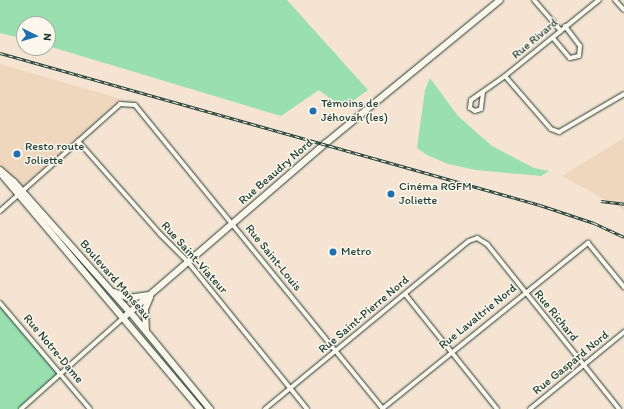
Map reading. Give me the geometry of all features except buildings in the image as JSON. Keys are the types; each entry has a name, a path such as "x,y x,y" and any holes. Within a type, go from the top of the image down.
{"main road":[{"name":"Rue Beaudry Nord","path":"123,318 326,143 500,0"},
{"name":"Boulevard Manseau","path":"0,171 130,312 210,409"},
{"name":"Boulevard Manseau","path":"20,193 200,409"},
{"path":"108,288 128,298 150,295 145,309 147,334"}],"street":[{"path":"534,0 561,31"},
{"name":"Rue Rivard","path":"483,92 482,109 475,111 470,108 470,102 553,38 565,26 598,0"},
{"path":"615,0 624,10"},
{"path":"553,38 570,58 579,56 580,46 565,26"},
{"path":"505,76 551,129 559,132 624,94"},
{"name":"Rue Saint-Louis","path":"78,141 120,104 131,103 141,111 383,409"},
{"path":"0,211 78,141"},
{"name":"Rue Saint-Viateur","path":"78,141 160,234 188,262 307,409"},
{"name":"Rue Saint-Pierre Nord","path":"265,409 337,351 469,240 477,238"},
{"name":"Rue Richard","path":"477,238 487,244 524,293 619,409"},
{"name":"Rue Lavaltrie Nord","path":"383,409 451,352 588,243 624,287"},
{"path":"405,294 497,409"},
{"name":"Rue Notre-Dame","path":"0,303 90,409"},
{"path":"21,409 123,318"},
{"name":"Rue Gaspard Nord","path":"530,409 624,332"}],"shaded area":[{"path":"0,64 121,99 22,191 0,170"},
{"path":"624,138 624,210 562,176"}],"green space":[{"path":"0,0 287,0 368,90 343,108 319,90 281,116 56,48 56,16 16,16 16,37 0,33"},
{"path":"430,78 458,116 492,146 534,168 549,171 541,176 476,170 448,164 427,155 417,148 425,90"},
{"path":"0,303 61,374 21,409 0,409"}],"railway":[{"path":"0,53 540,205 594,223 624,237"},
{"path":"601,201 624,204"}],"place":[{"name":"Témoins de Jéhovah (les)","path":"313,111"},
{"name":"Resto route Joliette","path":"17,154"},
{"name":"Cinéma RGFM Joliette","path":"391,194"},
{"name":"Metro","path":"333,252"}]}
